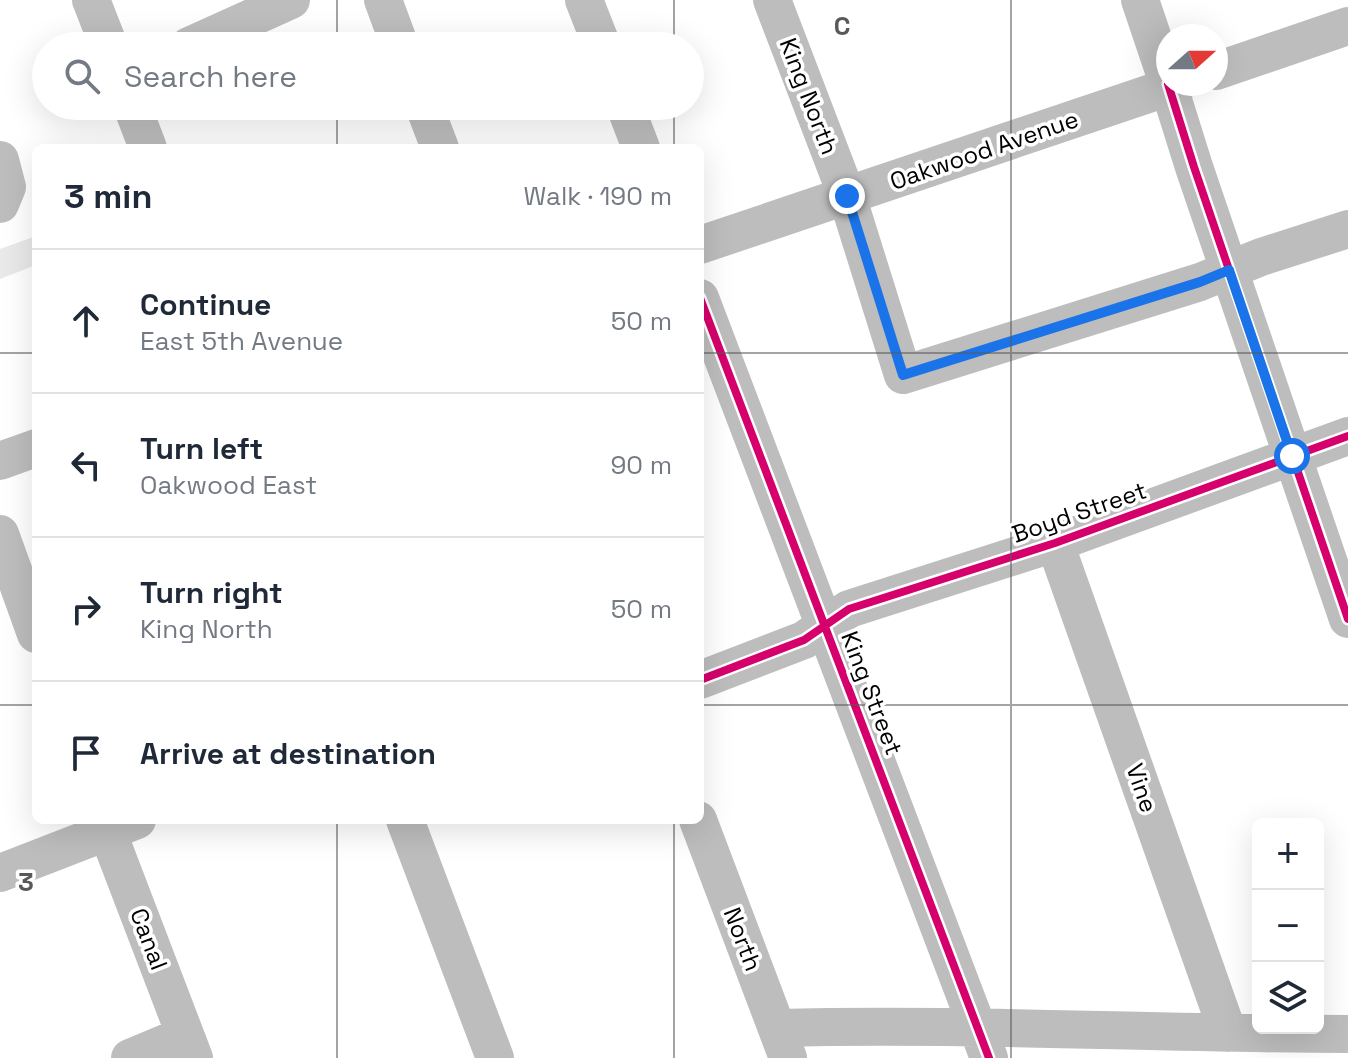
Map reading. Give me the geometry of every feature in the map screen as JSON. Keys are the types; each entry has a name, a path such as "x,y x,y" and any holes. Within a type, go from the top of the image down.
{"street":[{"path":"91,0 104,32"},
{"path":"220,32 291,0"},
{"path":"383,0 395,32"},
{"path":"584,0 597,32"},
{"path":"1140,0 1156,43"},
{"name":"King North","path":"786,4 903,375 1200,282 1229,270"},
{"path":"1228,67 1348,26"},
{"name":"Oakwood Avenue","path":"704,244 1156,89"},
{"path":"1175,96 1229,270 1348,619"},
{"path":"137,120 146,144"},
{"path":"429,120 438,144"},
{"path":"630,120 639,144"},
{"path":"0,160 7,187 0,204"},
{"path":"1229,270 1348,229"},
{"name":"King Street","path":"704,309 983,1042"},
{"name":"Boyd Street","path":"704,678 804,640 849,609 1055,543 1348,436"},
{"path":"0,461 32,449"},
{"path":"0,534 32,623"},
{"name":"Vine","path":"1055,543 1228,1033"},
{"path":"0,873 116,824"},
{"name":"Canal","path":"116,824 190,1046"},
{"path":"407,824 495,1058"},
{"name":"North","path":"700,824 782,1043"},
{"path":"782,1043 983,1042 1228,1033 1348,1034"},
{"path":"130,1058 190,1046"}],"shaded area":[{"path":"32,237 32,267 0,279 0,249"}],"cycle path":[{"path":"1172,96 1348,619"},
{"path":"704,309 989,1058"},
{"path":"704,678 804,640 849,609 1055,543 1348,436"}],"route":[{"path":"847,196 903,375 1200,282 1229,270 1292,456"}]}
